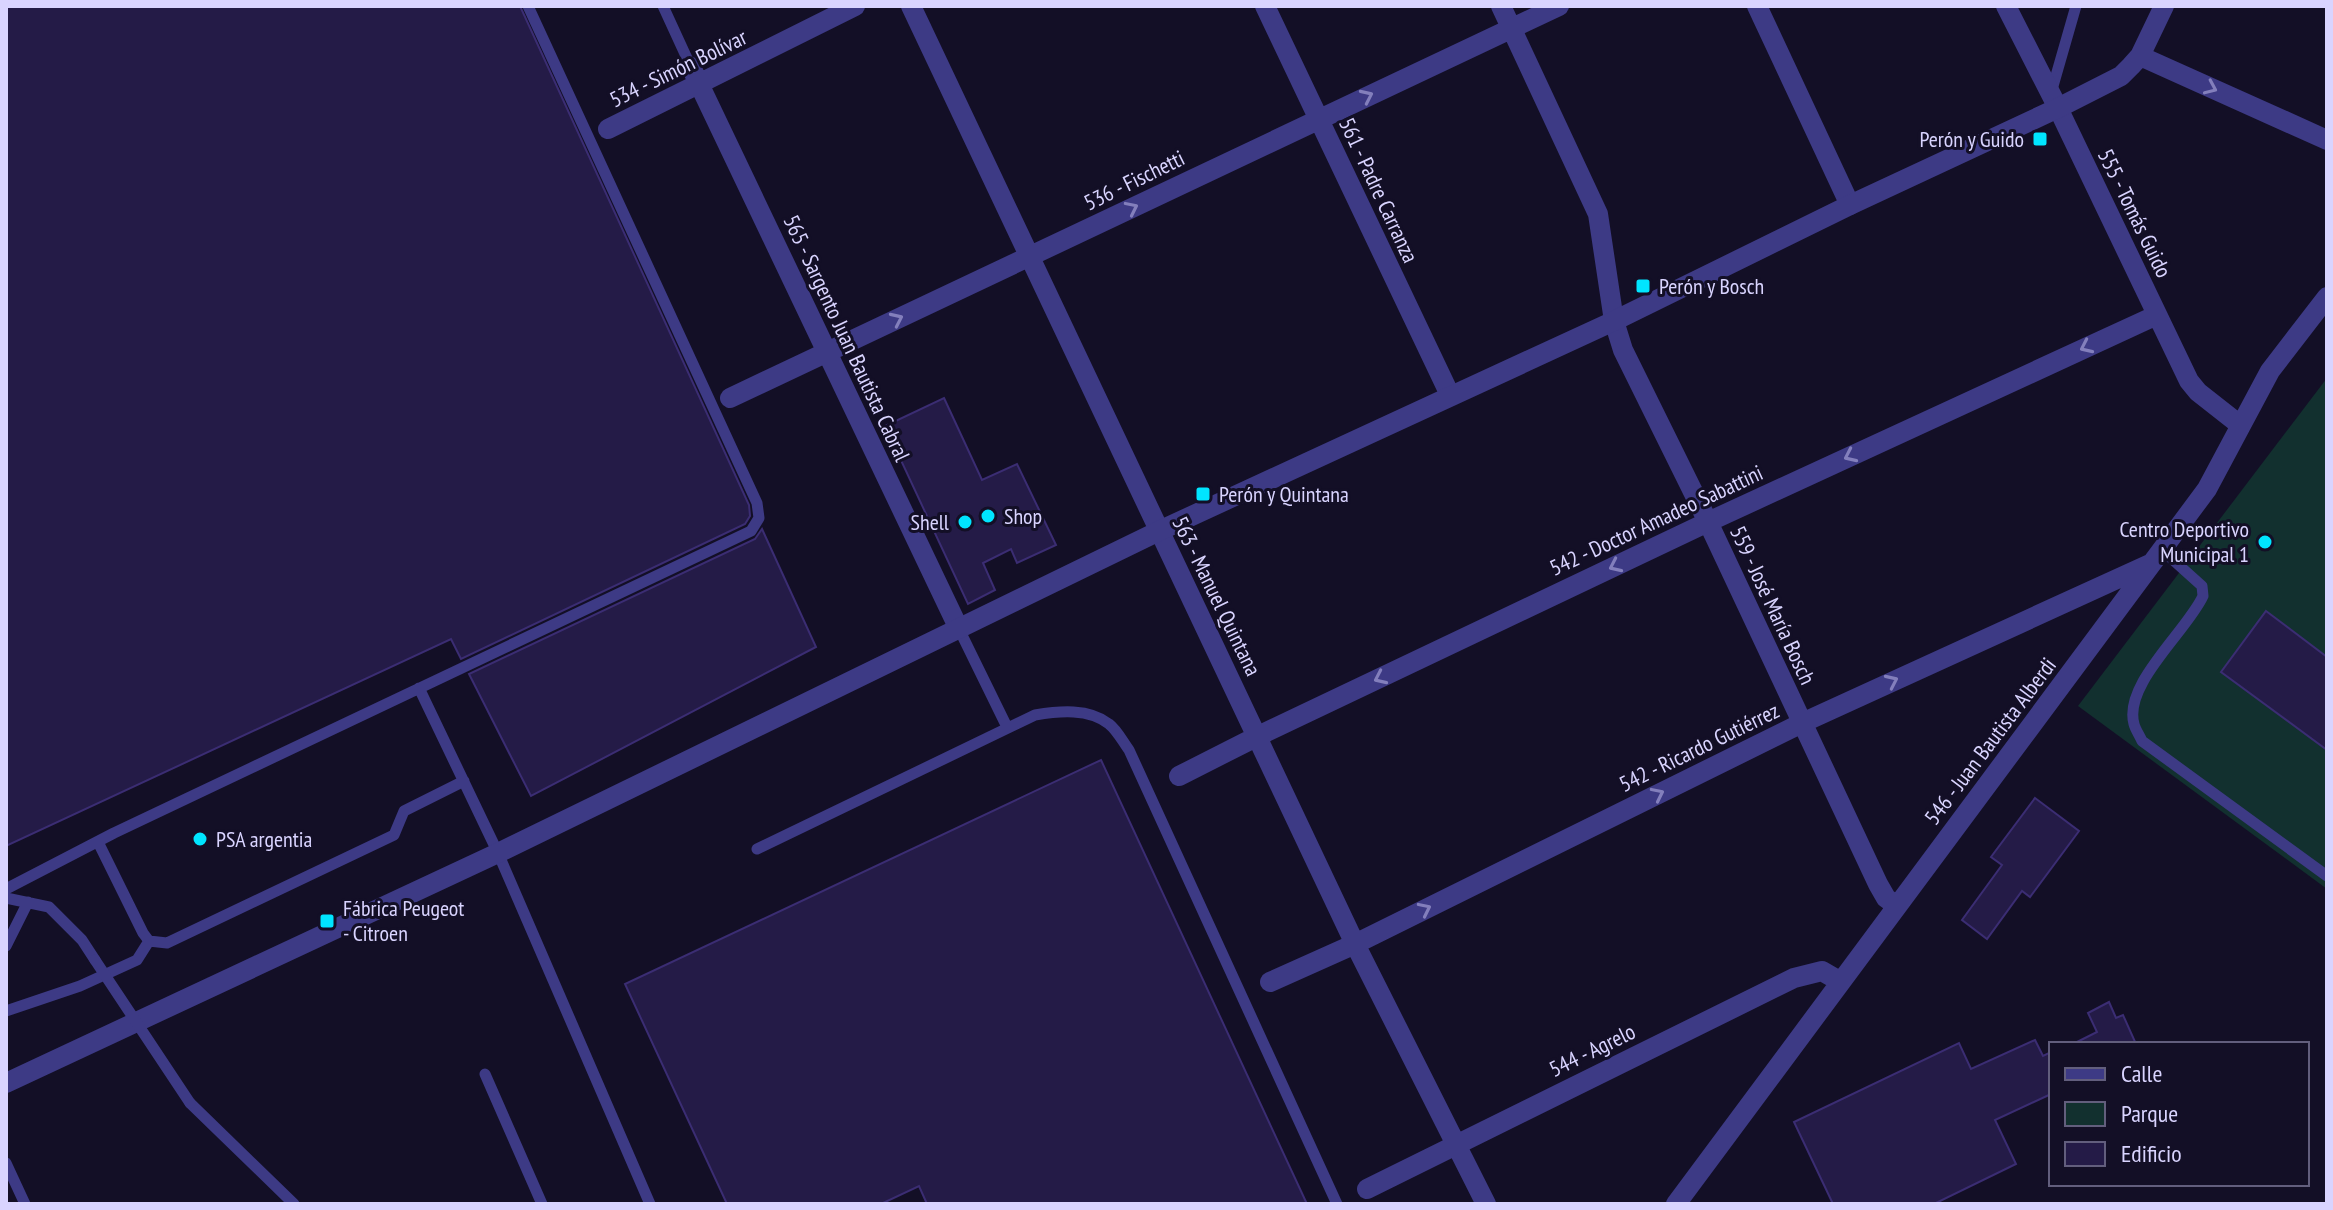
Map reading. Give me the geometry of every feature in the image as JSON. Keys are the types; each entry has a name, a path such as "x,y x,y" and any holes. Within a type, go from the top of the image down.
{"street":[{"name":"534 - Simón Bolívar","path":"608,129 696,76 855,6"},
{"name":"563 - Manuel Quintana","path":"911,6 1355,944 1486,1204"},
{"name":"561 - Padre Carranza","path":"1265,6 1450,395"},
{"name":"559 - José María Bosch","path":"1501,6 1598,214 1614,321 1623,350 1708,522 1878,884 1886,898 1897,906"},
{"name":"536 - Fischetti","path":"730,398 1559,6"},
{"path":"1757,6 1850,205"},
{"name":"555 - Tomás Guido","path":"2006,6 2189,381 2198,392 2240,425"},
{"path":"6,1083 498,853 1159,531 1614,321 2055,101 2121,76 2140,56 2164,6"},
{"path":"2140,56 2327,140"},
{"name":"565 - Sargento Juan Bautista Cabral","path":"696,76 959,629"},
{"name":"546 - Juan Bautista Alberdi","path":"1676,1204 2207,489 2270,371 2327,297"},
{"name":"542 - Doctor Amadeo Sabattini","path":"1179,776 1708,522 2157,315"},
{"name":"542 - Ricardo Gutiérrez","path":"1270,982 1355,944 1802,723 2157,556"},
{"name":"544 - Agrelo","path":"1367,1189 1794,978 1822,971 1841,982"}],"lane":[{"path":"6,889 98,842 751,531 759,518 751,489 528,6"},
{"path":"663,6 696,76"},
{"path":"2055,101 2076,6"},
{"path":"2157,556 2202,586 2203,596 2141,684 2133,703 2134,724 2142,741 2327,876"},
{"path":"959,629 1007,727"},
{"path":"419,688 498,853 650,1204"},
{"path":"757,849 1035,715 1059,711 1087,714 1110,724 1129,750 1337,1204"},
{"path":"98,842 143,933 149,941 167,943 394,835 404,811 464,781"},
{"path":"6,898 49,907 82,940 190,1103 294,1204"},
{"path":"6,946 28,902"},
{"path":"6,1011 80,986 137,960 149,941"},
{"path":"485,1074 542,1204"},
{"path":"6,1163 25,1204"}],"green space":[{"name":"Centro Deportivo Municipal 1","path":"2327,378 2327,889 2078,706"}],"building":[{"path":"6,6 520,6 749,505 750,516 745,524 461,659 451,639 6,846"},
{"path":"944,398 982,480 1017,464 1056,545 1017,563 1011,549 983,563 995,590 968,604 885,426"},
{"path":"762,529 816,647 531,796 469,674 755,539"},
{"path":"2266,611 2327,657 2327,750 2221,672"},
{"path":"1101,760 1307,1204 927,1204 919,1186 881,1204 727,1204 625,984"},
{"path":"2035,798 2079,831 2030,897 2022,891 1987,939 1962,920 2002,865 1991,857"},
{"path":"2109,1002 2116,1018 2123,1015 2135,1042 2077,1042 2097,1032 2088,1013"},
{"path":"2035,1040 2043,1056 2049,1053 2049,1095 1995,1120 2016,1164 1934,1204 1833,1204 1794,1122 1959,1043 1971,1069"}],"place":[{"name":"Perón y Guido","path":"2040,139"},
{"name":"Perón y Bosch","path":"1643,286"},
{"name":"Perón y Quintana","path":"1203,494"},
{"name":"Shop","path":"988,516"},
{"name":"Shell","path":"965,522"},
{"name":"Centro Deportivo Municipal 1","path":"2265,542"},
{"name":"PSA argentia","path":"200,839"},
{"name":"Fábrica Peugeot - Citroen","path":"327,921"}]}
